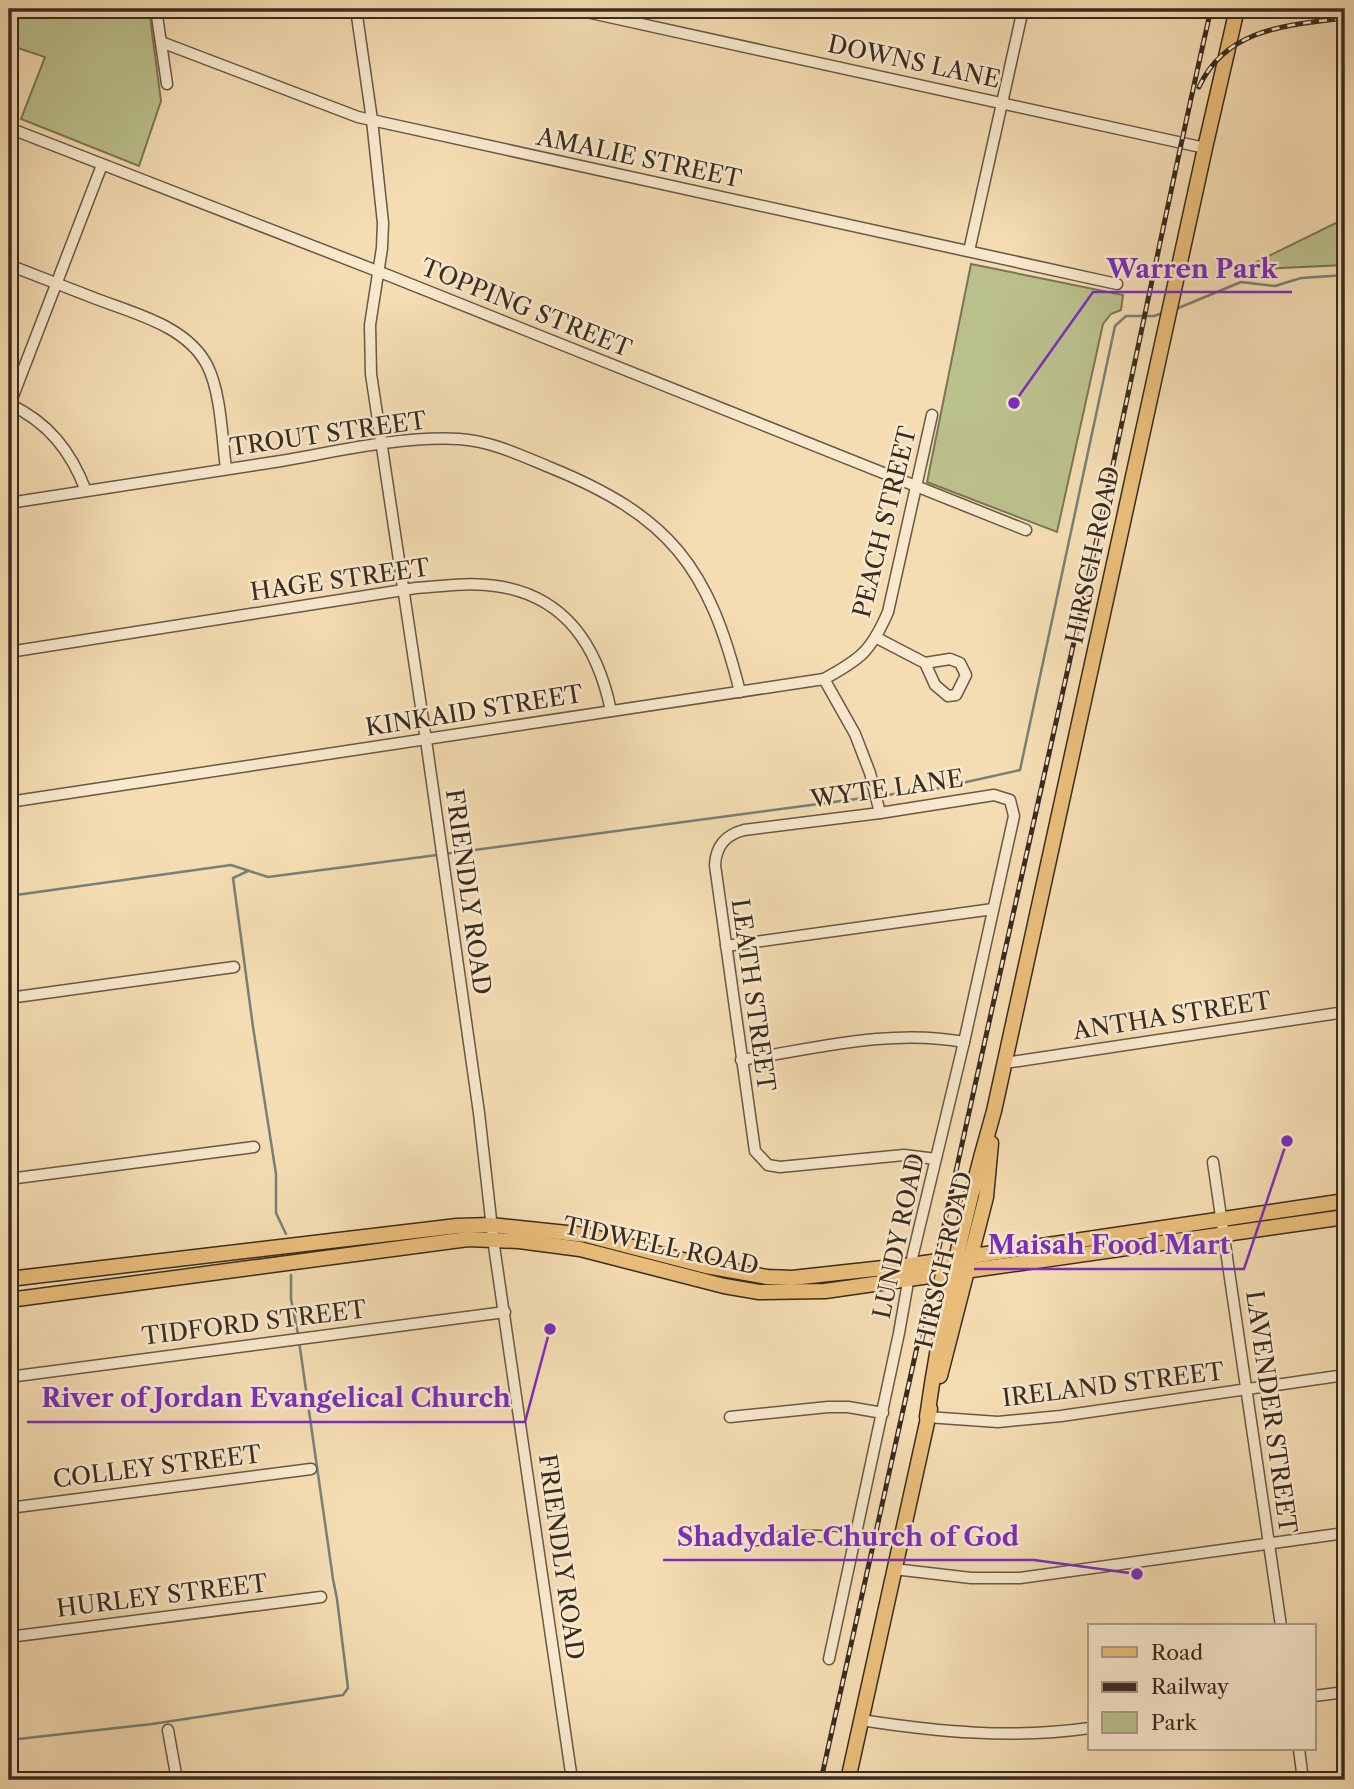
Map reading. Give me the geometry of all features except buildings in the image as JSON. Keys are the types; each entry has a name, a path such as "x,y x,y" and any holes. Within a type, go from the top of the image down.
{"main road":[{"name":"HIRSCH ROAD","path":"848,1780 927,1418 954,1258 994,1111 1237,9"},
{"name":"HIRSCH ROAD","path":"927,1418 952,1337 986,1197 994,1111"},
{"name":"TIDWELL ROAD","path":"765,1284 792,1278 911,1265 1345,1201"},
{"name":"TIDWELL ROAD","path":"9,1300 110,1288 457,1226 491,1225 586,1235 724,1286 765,1284 825,1291 1345,1217"},
{"path":"1117,1234 1119,1249"},
{"name":"TIDWELL ROAD","path":"9,1279 107,1266 445,1241 494,1240 635,1255"},
{"path":"107,1266 110,1288"}],"street":[{"path":"156,9 167,84"},
{"name":"FRIENDLY ROAD","path":"356,9 383,223 369,344 371,374 426,740 479,1113 491,1225 572,1780"},
{"name":"DOWNS LANE","path":"573,9 1205,148"},
{"path":"969,251 1023,9"},
{"name":"AMALIE STREET","path":"161,42 372,120 1117,284"},
{"name":"TOPPING STREET","path":"9,128 378,271 1026,530"},
{"path":"86,491 79,471 63,445 41,422 9,404 102,166"},
{"path":"9,265 145,318 192,345 207,365 215,388 226,470"},
{"name":"PEACH STREET","path":"877,638 893,595 932,415"},
{"name":"TROUT STREET","path":"9,503 382,444 461,439 500,447 591,484 636,511 684,556 707,592 724,631 740,692"},
{"name":"HAGE STREET","path":"9,652 403,590 482,584 536,598 567,620 591,649 606,684 611,712"},
{"path":"877,638 925,663"},
{"name":"KINKAID STREET","path":"9,802 824,679 857,659 877,638"},
{"path":"824,679 855,734 879,809"},
{"name":"WYTE LANE","path":"746,830 994,794 1010,800 1013,822"},
{"name":"LUNDY ROAD","path":"829,1660 883,1413 911,1265 1013,822"},
{"name":"LEATH STREET","path":"746,830 730,835 720,845 715,865 755,1151 768,1166 780,1167 904,1155 936,1160"},
{"path":"726,946 993,909"},
{"path":"9,998 234,967"},
{"name":"ANTHA STREET","path":"1004,1063 1345,1012"},
{"path":"741,1060 908,1037 937,1037 964,1042"},
{"path":"9,1179 254,1147"},
{"name":"LAVENDER STREET","path":"1213,1162 1280,1624"},
{"name":"TIDFORD STREET","path":"9,1377 505,1312"},
{"name":"IRELAND STREET","path":"927,1418 998,1422 1061,1416 1345,1375"},
{"path":"730,1417 828,1407 848,1407 883,1413"},
{"name":"COLLEY STREET","path":"9,1508 311,1469"},
{"path":"748,1541 802,1534 855,1541"},
{"path":"894,1569 971,1578 1020,1578 1345,1534"},
{"name":"HURLEY STREET","path":"9,1637 321,1597"},
{"path":"1316,1696 1345,1692"},
{"path":"861,1720 937,1732 994,1735 1088,1728"},
{"path":"168,1730 177,1780"},
{"path":"1299,1750 1303,1780"}],"green space":[{"path":"9,9 149,9 161,101 139,166 21,119 45,57 9,45"},
{"path":"1345,219 1345,265 1240,270 1342,220"},
{"path":"971,264 1123,295 1121,310 1111,314 1103,324 1057,532 927,482"}],"waterway":[{"path":"1176,309 1241,282 1275,286 1301,278 1345,275"},
{"path":"878,796 935,789 1020,770 1115,326 1126,316 1154,316 1163,313"},
{"path":"444,854 871,797"},
{"path":"9,896 231,865 268,877 437,855"},
{"path":"248,871 233,878 276,1174 276,1213 286,1234"},
{"path":"291,1275 291,1299 298,1334"},
{"path":"9,1740 152,1724 343,1695 348,1688 337,1599 299,1341"}],"railway":[{"path":"821,1780 1094,552 1211,9"},
{"path":"1199,87 1211,67 1225,52 1242,41 1281,27 1345,18"}],"place":[{"name":"Warren Park","path":"1014,403"},
{"name":"Maisah Food Mart","path":"1287,1141"},
{"name":"River of Jordan Evangelical Church","path":"550,1329"},
{"name":"Shadydale Church of God","path":"1137,1574"}]}
